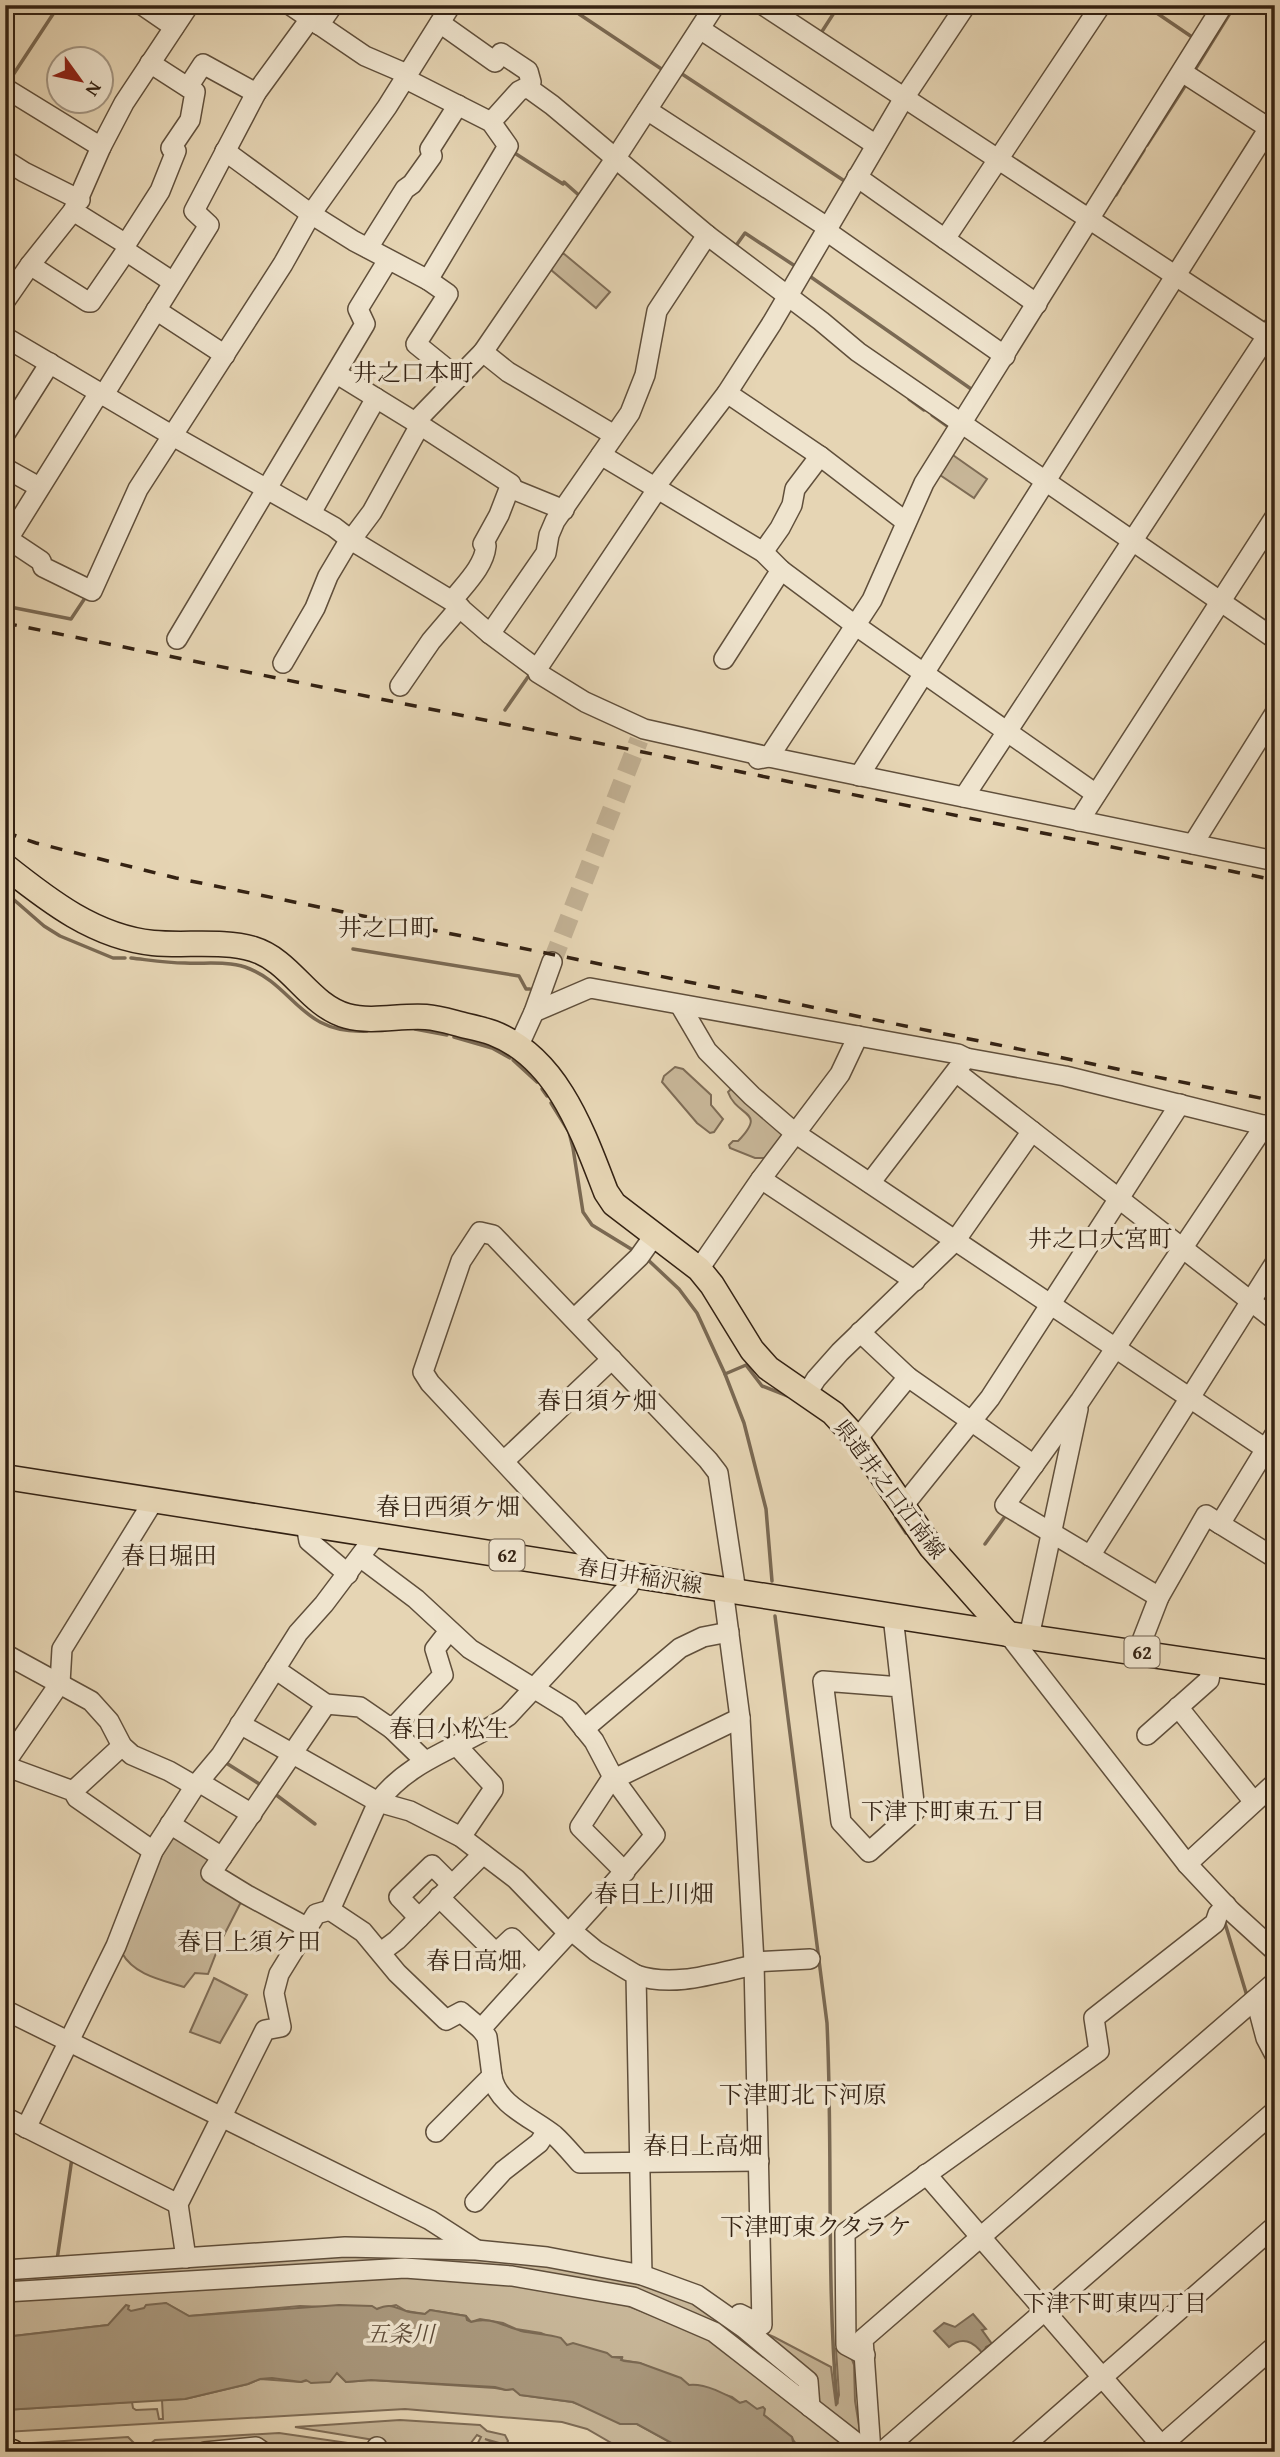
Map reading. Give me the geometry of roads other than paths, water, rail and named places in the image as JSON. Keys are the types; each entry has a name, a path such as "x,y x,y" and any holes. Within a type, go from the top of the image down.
{"main road":[{"name":"県道井之口江南線","path":"5,866 76,917 113,934 150,943 238,946 253,949 275,960 326,1006 344,1015 370,1020 427,1017 494,1033 518,1047 547,1076 571,1108 614,1205 699,1269 712,1285 752,1350 768,1368 833,1413 857,1439 931,1546 1018,1635"},
{"name":"春日井稲沢線","path":"5,1477 1275,1673"},
{"path":"5,2450 12,2452"}],"street":[{"path":"142,5 174,27"},
{"path":"5,301 76,206 101,147 124,103 189,5"},
{"path":"290,5 365,56 491,122 508,146 428,280"},
{"path":"333,5 315,22 256,93 194,211 209,225 8,539 41,561 43,567 92,591 138,489 283,264 311,214 387,107 452,5"},
{"path":"283,663 315,608 327,576 390,483 418,424 483,352 615,159 715,5"},
{"path":"763,5 1089,221 1272,334 964,797"},
{"path":"538,671 657,488 727,393 772,323 904,98 966,5"},
{"path":"946,239 1101,5"},
{"path":"538,671 544,682 582,709 639,738 754,760 769,757 872,600 924,483 1223,5"},
{"path":"440,23 495,62 502,53 528,71 530,82 527,87 519,91 491,122"},
{"path":"699,29 876,145"},
{"path":"30,265 91,302 160,191 176,151 171,148 190,120 195,92 150,63"},
{"path":"188,87 203,64 256,93"},
{"path":"859,776 1175,276 1272,130 1182,72"},
{"path":"527,87 707,235 858,352 1275,639"},
{"path":"5,88 101,147"},
{"path":"368,248 405,189 412,184 432,156 430,149 458,106"},
{"path":"647,110 826,229 1004,356"},
{"path":"225,151 311,214 448,294 416,344 458,378"},
{"path":"5,160 76,206 173,282"},
{"path":"857,177 1037,304"},
{"path":"491,634 546,552 549,536 564,510 629,413 645,375 657,312 707,235"},
{"path":"177,639 365,324 358,309 388,260"},
{"path":"156,310 225,355"},
{"path":"5,337 311,513 350,540 456,604 538,671 584,702 644,729 1275,861"},
{"path":"483,352 508,372 614,435"},
{"path":"5,434 50,363"},
{"path":"337,374 512,484 483,544 486,546 486,552 482,562 400,686"},
{"path":"727,393 820,456 906,522"},
{"path":"311,513 376,398"},
{"path":"601,455 763,552 781,570 855,625 1096,794"},
{"path":"763,552 792,505 795,489 820,456"},
{"path":"5,468 39,488"},
{"path":"510,488 564,510"},
{"path":"1079,821 1275,517"},
{"path":"724,659 781,570"},
{"path":"1193,844 1275,713"},
{"path":"518,1047 552,962"},
{"path":"534,1012 590,988 958,1054 961,1065 1032,1131 1275,1320"},
{"path":"680,1004 707,1051 752,1096 795,1133 1190,1398 1272,1446 1220,1524"},
{"path":"699,1269 761,1178 840,1074 858,1037"},
{"path":"961,1065 1065,1076 1270,1126 1182,1248 1080,1401 1004,1505 1159,1597"},
{"path":"870,1183 961,1065"},
{"path":"902,1506 990,1398 1180,1104"},
{"path":"806,1395 816,1379 860,1332 955,1241 1032,1131"},
{"path":"761,1178 915,1281"},
{"path":"5,2270 345,2247 476,2250 547,2257 642,2275 697,2295 762,2325 754,1963 740,1718 729,1632 730,1590 718,1473 493,1235 480,1232 461,1261 423,1371 430,1383 605,1570"},
{"path":"574,1319 639,1257 654,1236"},
{"path":"1090,1556 1275,1263"},
{"path":"860,1332 908,1377 1034,1465"},
{"path":"504,1461 612,1359"},
{"path":"857,1439 908,1377"},
{"path":"1080,1401 1051,1534 1018,1635 1187,1864 1275,1951"},
{"path":"153,1851 77,1798 73,1791 5,1764 60,1683 62,1649 154,1500"},
{"path":"1138,1651 1159,1597 1206,1515 1275,1558"},
{"path":"306,1524 309,1541 348,1574"},
{"path":"26,2128 116,1946 153,1851 197,1784 221,1755 298,1633 348,1574 376,1535"},
{"path":"360,1557 416,1600 470,1649 569,1710 594,1741 614,1779 655,1835 571,1933 538,1964 481,2029"},
{"path":"330,1910 378,1802 393,1784 424,1760 485,1732 508,1716 531,1688 628,1587 634,1575"},
{"path":"893,1616 901,1686 915,1811 869,1852 841,1822 823,1681 901,1686"},
{"path":"392,1729 443,1675 435,1649 449,1631"},
{"path":"584,1729 680,1648 703,1637 729,1632"},
{"path":"5,1654 91,1701 109,1721 122,1746 132,1755 197,1784 252,1814"},
{"path":"1147,1735 1209,1680 1212,1663"},
{"path":"275,1669 326,1704 360,1707 392,1729 424,1760"},
{"path":"308,1928 211,1873 326,1704"},
{"path":"1178,1707 1254,1802"},
{"path":"625,1871 580,1827 610,1781 740,1718"},
{"path":"240,1724 378,1802 410,1811 461,1837 516,1879 571,1933 636,1975 651,1980 682,1980 754,1963 810,1959"},
{"path":"73,1791 122,1746"},
{"path":"457,1746 493,1785 493,1790 461,1837"},
{"path":"1187,1864 1275,1783"},
{"path":"170,1824 222,1857"},
{"path":"382,1952 483,1854"},
{"path":"419,1917 399,1897 432,1865 446,1891 496,1953 512,1938 538,1964"},
{"path":"865,2355 846,2345 845,2233 1099,2051 1094,2018 1215,1923 1217,1914 1226,1905"},
{"path":"186,2258 178,2204 265,2030 281,2027 274,1993 278,1974 316,1914 330,1910 363,1932 397,1973 446,2020 461,2012 481,2029 487,2037 494,2087 522,2115 555,2135 580,2163 759,2161"},
{"path":"636,1975 642,2275"},
{"path":"871,2452 863,2339 1275,1982"},
{"path":"1255,2000 1266,2038 1275,2055"},
{"path":"5,2010 430,2220 476,2250"},
{"path":"436,2132 492,2076"},
{"path":"882,2452 1275,2112"},
{"path":"5,2117 178,2204"},
{"path":"475,2202 503,2171 538,2143 547,2131"},
{"path":"926,2174 1161,2449 1275,2346"},
{"path":"1017,2452 1275,2226"},
{"path":"5,2292 405,2268 512,2276 633,2297 714,2332 854,2441 863,2452"},
{"path":"697,2295 744,2328 808,2381 810,2407"},
{"path":"205,2452 256,2447 263,2452"}],"water":[{"name":"五条川","path":"166,2303 189,2316 339,2305 372,2306 377,2309 392,2306 425,2314 430,2310 466,2316 471,2322 490,2321 521,2331 561,2338 567,2345 573,2343 622,2358 624,2361 640,2363 681,2378 689,2385 715,2390 740,2403 746,2401 757,2409 763,2407 764,2415 792,2437 793,2442 814,2452 688,2452 637,2424 620,2424 573,2402 520,2395 513,2389 495,2387 371,2380 346,2382 337,2373 330,2382 260,2379 185,2399 5,2410 5,2337 108,2325 126,2305 131,2311 146,2305"},
{"path":"973,2314 986,2329 982,2330 992,2344 986,2347 983,2354 975,2346 963,2341 949,2347 934,2331 944,2323 955,2327"}],"waterway":[{"path":"9,81 59,5"},
{"path":"584,5 579,14 663,70"},
{"path":"821,33 839,5"},
{"path":"1145,5 1195,39"},
{"path":"1196,68 1235,5"},
{"path":"679,72 846,182"},
{"path":"1147,145 1185,86"},
{"path":"1123,183 1144,150"},
{"path":"513,152 563,184 564,182 581,197"},
{"path":"1116,195 1120,188"},
{"path":"735,247 745,233 795,266"},
{"path":"808,275 974,391"},
{"path":"909,399 924,410"},
{"path":"932,415 950,428"},
{"path":"5,606 71,619 87,595"},
{"path":"505,710 530,674"},
{"path":"5,892 44,926 60,936 113,958 125,958"},
{"path":"353,949 519,976 526,989 530,989"},
{"path":"131,958 223,963 245,967 262,975 312,1017 327,1025 345,1030 367,1031"},
{"path":"415,1029 447,1035"},
{"path":"454,1037 492,1048 510,1058"},
{"path":"513,1060 537,1082"},
{"path":"542,1089 547,1096"},
{"path":"551,1103 569,1132 583,1212 592,1225 636,1252"},
{"path":"646,1258 679,1289 697,1313 725,1374 744,1423 766,1509 772,1581"},
{"path":"725,1374 746,1365 762,1386 788,1396"},
{"path":"985,1544 1006,1515"},
{"path":"896,1518 906,1533"},
{"path":"775,1616 827,2023 832,2308 837,2403"},
{"path":"223,1761 261,1785"},
{"path":"275,1794 315,1824"},
{"path":"1224,1920 1247,1996"},
{"path":"1269,2060 1275,2070"},
{"path":"57,2260 72,2158"}],"tunnel":[{"path":"552,962 639,740"}],"railway":[{"path":"5,623 1275,880"},
{"path":"5,832 36,843 176,878 1275,1101"}],"district":[{"name":"井之口本町","path":"413,372"},
{"name":"井之口町","path":"386,927"},
{"name":"井之口大宮町","path":"1100,1238"},
{"name":"春日須ケ畑","path":"597,1400"},
{"name":"春日西須ケ畑","path":"448,1506"},
{"name":"春日堀田","path":"169,1555"},
{"name":"春日小松生","path":"449,1728"},
{"name":"下津下町東五丁目","path":"953,1810"},
{"name":"春日上川畑","path":"654,1893"},
{"name":"春日上須ケ田","path":"249,1941"},
{"name":"春日高畑","path":"474,1960"},
{"name":"下津町北下河原","path":"803,2094"},
{"name":"春日上高畑","path":"703,2145"},
{"name":"下津町東クタラケ","path":"816,2226"},
{"name":"下津下町東四丁目","path":"1115,2302"}]}
